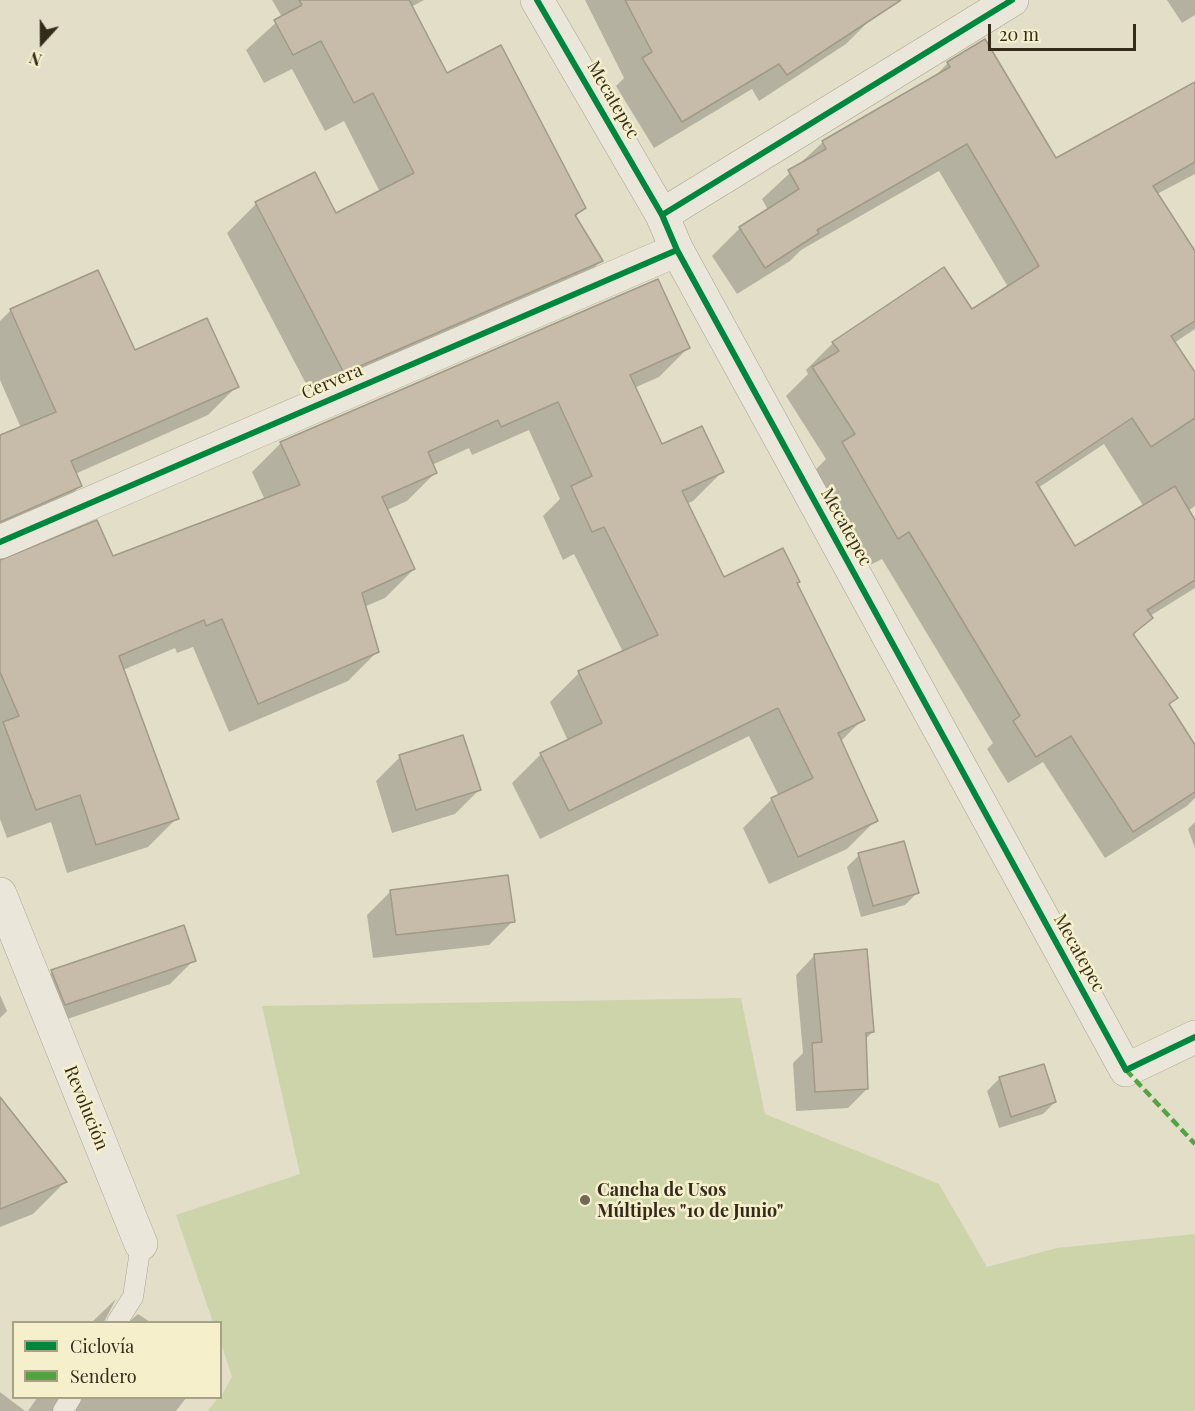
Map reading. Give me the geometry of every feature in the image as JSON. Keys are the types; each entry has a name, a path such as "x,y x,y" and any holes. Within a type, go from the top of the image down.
{"street":[{"name":"Mecatepec","path":"537,0 662,214 677,250 1126,1070 1195,1037"},
{"path":"662,214 1012,0"},
{"name":"Cervera","path":"0,542 677,250"},
{"name":"Revolución","path":"0,894 141,1244"}],"lane":[{"name":"Revolución","path":"118,1321 133,1297 141,1244"}],"green space":[{"name":"Cancha de Usos Múltiples \"10 de Junio\"","path":"741,998 765,1114 939,1184 987,1267 1057,1248 1195,1234 1195,1411 208,1411 217,1399 222,1399 222,1394 232,1377 222,1346 222,1321 213,1321 176,1215 300,1174 262,1006"}],"building":[{"path":"299,0 409,0 447,73 501,45 586,208 575,215 603,261 344,373 255,202 315,172 336,213 414,173 373,93 354,103 321,41 293,55 274,20 302,5"},
{"path":"625,0 901,0 787,75 779,64 682,122 642,58 652,52"},
{"path":"985,39 1056,158 1195,82 1195,162 1153,186 1195,251 1195,321 1171,336 1195,372 1195,418 1151,447 1132,418 1036,482 1075,546 1175,486 1195,520 1195,580 1147,610 1153,618 1133,634 1178,698 1169,704 1195,745 1195,792 1133,832 1071,736 1036,757 1013,721 1020,716 909,532 898,539 842,442 855,434 812,367 839,351 832,342 944,267 972,309 1039,266 967,144 817,230 819,233 765,268 739,227 799,189 788,170 826,149 822,141 950,67 947,62"},
{"path":"98,270 135,350 207,318 239,387 71,461 82,486 0,522 0,435 56,412 10,309"},
{"path":"658,279 690,348 630,375 662,444 702,426 724,472 682,491 724,577 783,548 800,582 797,583 865,720 838,733 878,821 798,857 771,798 813,778 778,708 569,811 540,753 602,723 578,671 658,635 604,527 592,532 571,486 592,476 558,402 501,427 498,420 428,452 437,473 382,497 415,569 362,593 379,652 258,704 222,619 206,626 204,620 119,656 179,819 96,845 80,795 36,810 3,722 19,716 0,672 0,560 97,520 113,556 300,485 280,442"},
{"path":"463,735 481,790 416,810 399,755"},
{"path":"904,841 919,893 873,906 858,853"},
{"path":"508,875 515,922 396,935 390,890"},
{"path":"184,925 196,961 65,1005 51,970"},
{"path":"867,949 874,1032 866,1033 868,1089 815,1092 812,1043 822,1042 814,954"},
{"path":"1044,1064 1056,1102 1011,1117 999,1077"},
{"path":"0,1097 67,1182 0,1209"}],"marked path":[{"path":"1126,1070 1195,1144"}],"cycle path":[{"path":"537,0 662,215 677,250 1126,1070 1195,1037"},
{"path":"662,215 1012,0"},
{"path":"0,542 677,250"}],"place":[{"name":"Cancha de Usos Múltiples \"10 de Junio\"","path":"585,1200"}]}
